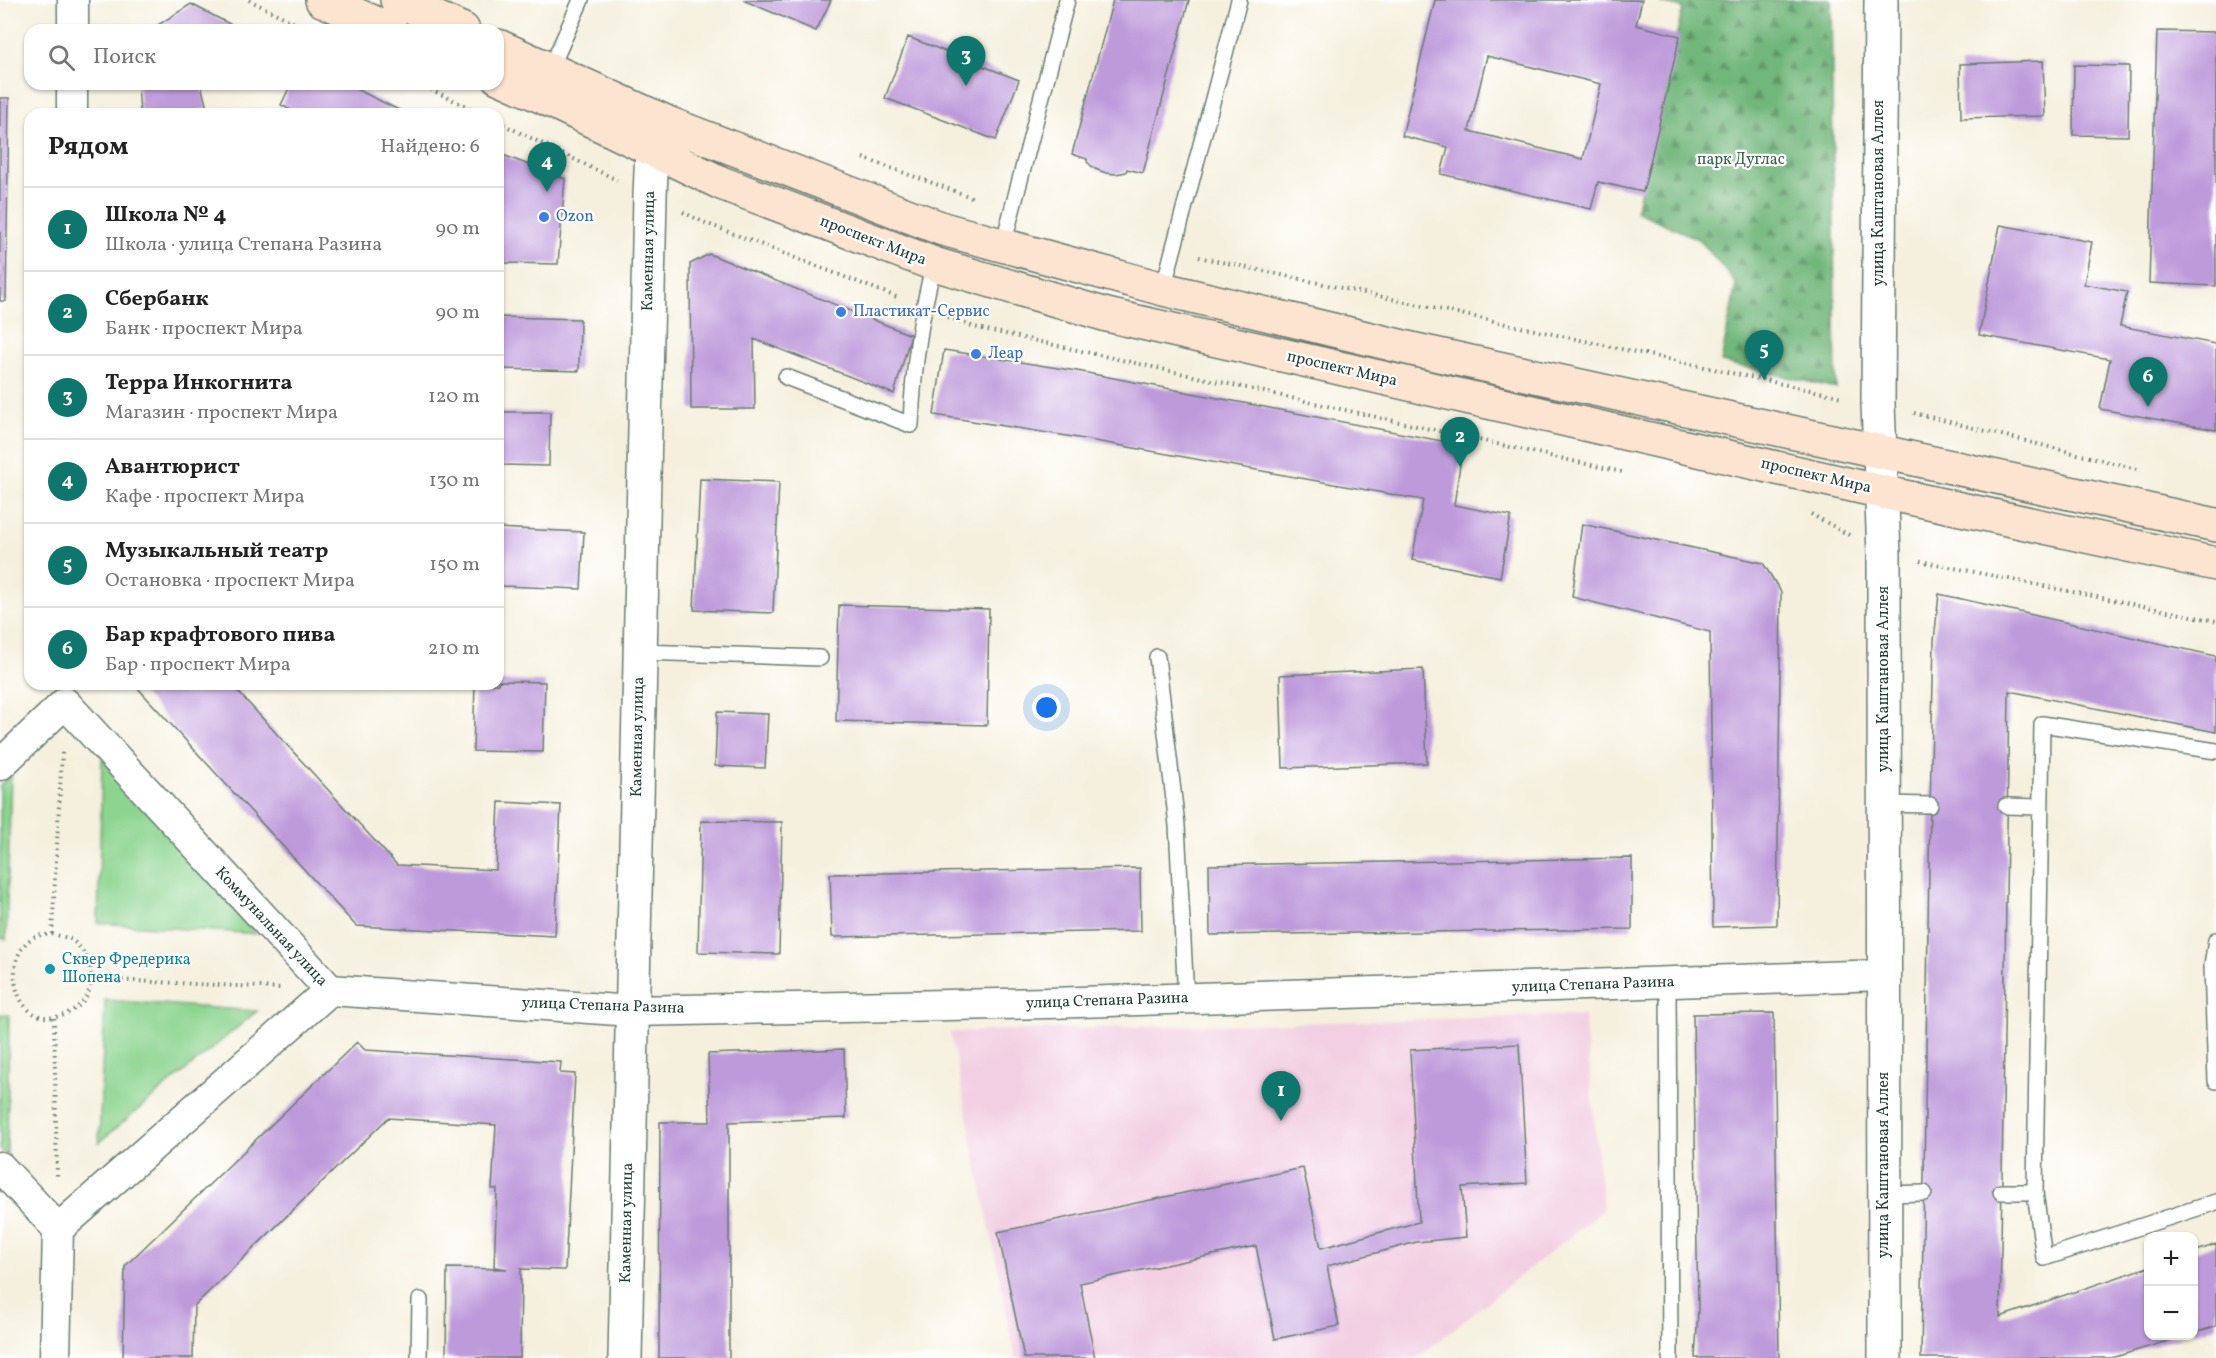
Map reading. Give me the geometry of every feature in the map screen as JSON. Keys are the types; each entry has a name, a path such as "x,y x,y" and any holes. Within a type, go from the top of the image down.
{"main road":[{"path":"322,0 377,24"},
{"path":"397,0 450,24"},
{"path":"504,49 653,117 944,229 1003,246 1163,290 1416,350 2216,525"},
{"name":"проспект Мира","path":"504,80 721,183 934,264 1145,324 1882,492 2216,564"}],"street":[{"path":"73,0 73,24"},
{"name":"улица Каштановая Аллея","path":"1881,0 1878,404 1884,554 1885,1358"},
{"path":"72,90 72,108"},
{"name":"Каменная улица","path":"625,1358 653,117"},
{"path":"0,765 65,693"},
{"name":"Коммунальная улица","path":"58,1229 330,990 65,693"},
{"name":"улица Степана Разина","path":"330,990 632,1011 1186,999 1884,975"},
{"path":"0,1167 58,1229 56,1358"}],"lane":[{"path":"550,70 581,0"},
{"path":"1003,246 1067,0"},
{"path":"1163,290 1239,0"},
{"path":"786,377 911,424 922,306 934,264"},
{"path":"640,652 820,658"},
{"path":"1157,657 1177,825 1186,999"},
{"path":"2216,752 2042,724 2035,1192 2044,1258 2216,1202"},
{"path":"1883,804 1930,805"},
{"path":"2006,806 2040,807"},
{"path":"2216,940 2212,966 2216,1081"},
{"path":"1668,983 1670,1358"},
{"path":"2001,1192 2035,1192"},
{"path":"1884,1194 1924,1193"},
{"path":"419,1358 420,1300"}],"path":[{"path":"249,0 298,24"},
{"path":"432,90 470,108"},
{"path":"852,155 875,161 1010,212"},
{"path":"1173,251 1878,404 2148,472"},
{"path":"52,934 65,693"},
{"path":"10,961 23,944 33,938 52,934 72,940 83,951 91,969 92,979 80,1005 54,1018 38,1016 26,1010 16,1002 12,993"},
{"path":"92,979 330,990"},
{"path":"54,1018 58,1229"}],"shaded area":[{"path":"1584,1015 1603,1210 1417,1358 1016,1358 950,1032"}],"green space":[{"name":"парк Дуглас","path":"1662,0 1831,0 1836,388 1721,362 1736,284 1700,240 1636,211 1683,8 1661,3"},
{"path":"102,758 256,934 98,923"},
{"path":"11,775 6,939 0,938 0,785"},
{"path":"105,1000 257,1011 99,1142"},
{"path":"0,1014 9,1015 7,1156 0,1149"}],"building":[{"path":"743,0 831,0 816,31"},
{"path":"1113,0 1189,0 1143,173 1127,169 1126,172 1116,174 1106,173 1095,169 1087,162 1087,159 1072,154"},
{"path":"1435,0 1642,0 1636,25 1680,36 1643,192 1598,182 1591,209 1441,174 1448,147 1402,136","holes":["1487,56 1601,84 1583,159 1469,131"]},
{"path":"191,4 230,24 159,24"},
{"path":"2157,31 2216,32 2216,286 2149,283"},
{"path":"908,37 1019,80 996,140 885,98"},
{"path":"2043,61 2045,116 1961,118 1960,64"},
{"path":"2074,65 2129,66 2128,136 2073,135"},
{"path":"138,90 202,90 207,108 140,108"},
{"path":"288,90 358,90 395,108 287,108 281,105"},
{"path":"0,98 9,98 6,301 0,301"},
{"path":"504,155 565,179 558,264 504,263"},
{"path":"2000,225 2092,242 2084,284 2127,292 2120,326 2216,344 2216,430 2100,409 2110,359 1979,335"},
{"path":"709,254 911,335 894,394 754,339 755,409 691,409 690,264"},
{"path":"504,317 580,319 579,371 504,369"},
{"path":"944,350 1077,371 1463,445 1454,505 1511,516 1500,577 1412,560 1423,500 1067,436 934,415"},
{"path":"504,412 550,412 549,466 504,465"},
{"path":"700,479 779,482 773,613 694,610"},
{"path":"1582,524 1763,563 1781,592 1777,925 1713,927 1710,632 1572,597"},
{"path":"504,528 584,532 581,589 504,586"},
{"path":"1939,594 2216,656 2216,732 2009,691 2000,1317 2144,1268 2144,1340 2171,1340 2112,1358 1921,1358 1934,641"},
{"path":"839,605 989,609 987,725 836,721"},
{"path":"1423,669 1427,763 1283,768 1280,675"},
{"path":"504,681 545,682 543,752 473,751 475,690 504,690"},
{"path":"140,690 237,690 397,865 496,870 499,802 561,805 555,936 356,926"},
{"path":"717,712 768,714 765,768 715,766"},
{"path":"701,821 782,822 779,954 698,952"},
{"path":"1632,858 1632,929 1210,935 1209,865"},
{"path":"1140,868 1141,931 832,937 830,874"},
{"path":"1774,1013 1779,1358 1695,1358 1698,1310 1693,1014"},
{"path":"357,1042 365,1050 561,1062 560,1073 575,1074 565,1270 521,1269 520,1358 446,1358 447,1268 507,1269 494,1267 497,1189 492,1189 496,1125 388,1118 194,1306 193,1358 123,1358 125,1266"},
{"path":"1519,1044 1527,1183 1462,1187 1466,1237 1417,1242 1327,1266 1339,1326 1275,1339 1256,1246 1080,1283 1095,1358 1024,1358 998,1232 1303,1168 1321,1248 1419,1222 1410,1050"},
{"path":"844,1049 846,1118 729,1122 729,1358 659,1358 660,1122 710,1122 708,1054"},
{"path":"2216,1244 2216,1326 2198,1332 2198,1286 2198,1251"}],"place":[{"name":"Терра Инкогнита","path":"966,86"},
{"name":"Авантюрист","path":"547,192"},
{"name":"Ozon","path":"544,217"},
{"name":"Пластикат-Сервис","path":"841,312"},
{"name":"Леар","path":"976,354"},
{"name":"Музыкальный театр","path":"1764,380"},
{"name":"Бар крафтового пива","path":"2148,407"},
{"name":"Сбербанк","path":"1460,467"},
{"name":"Сквер Фредерика Шопена","path":"50,969"},
{"name":"Школа № 4","path":"1281,1121"}]}
